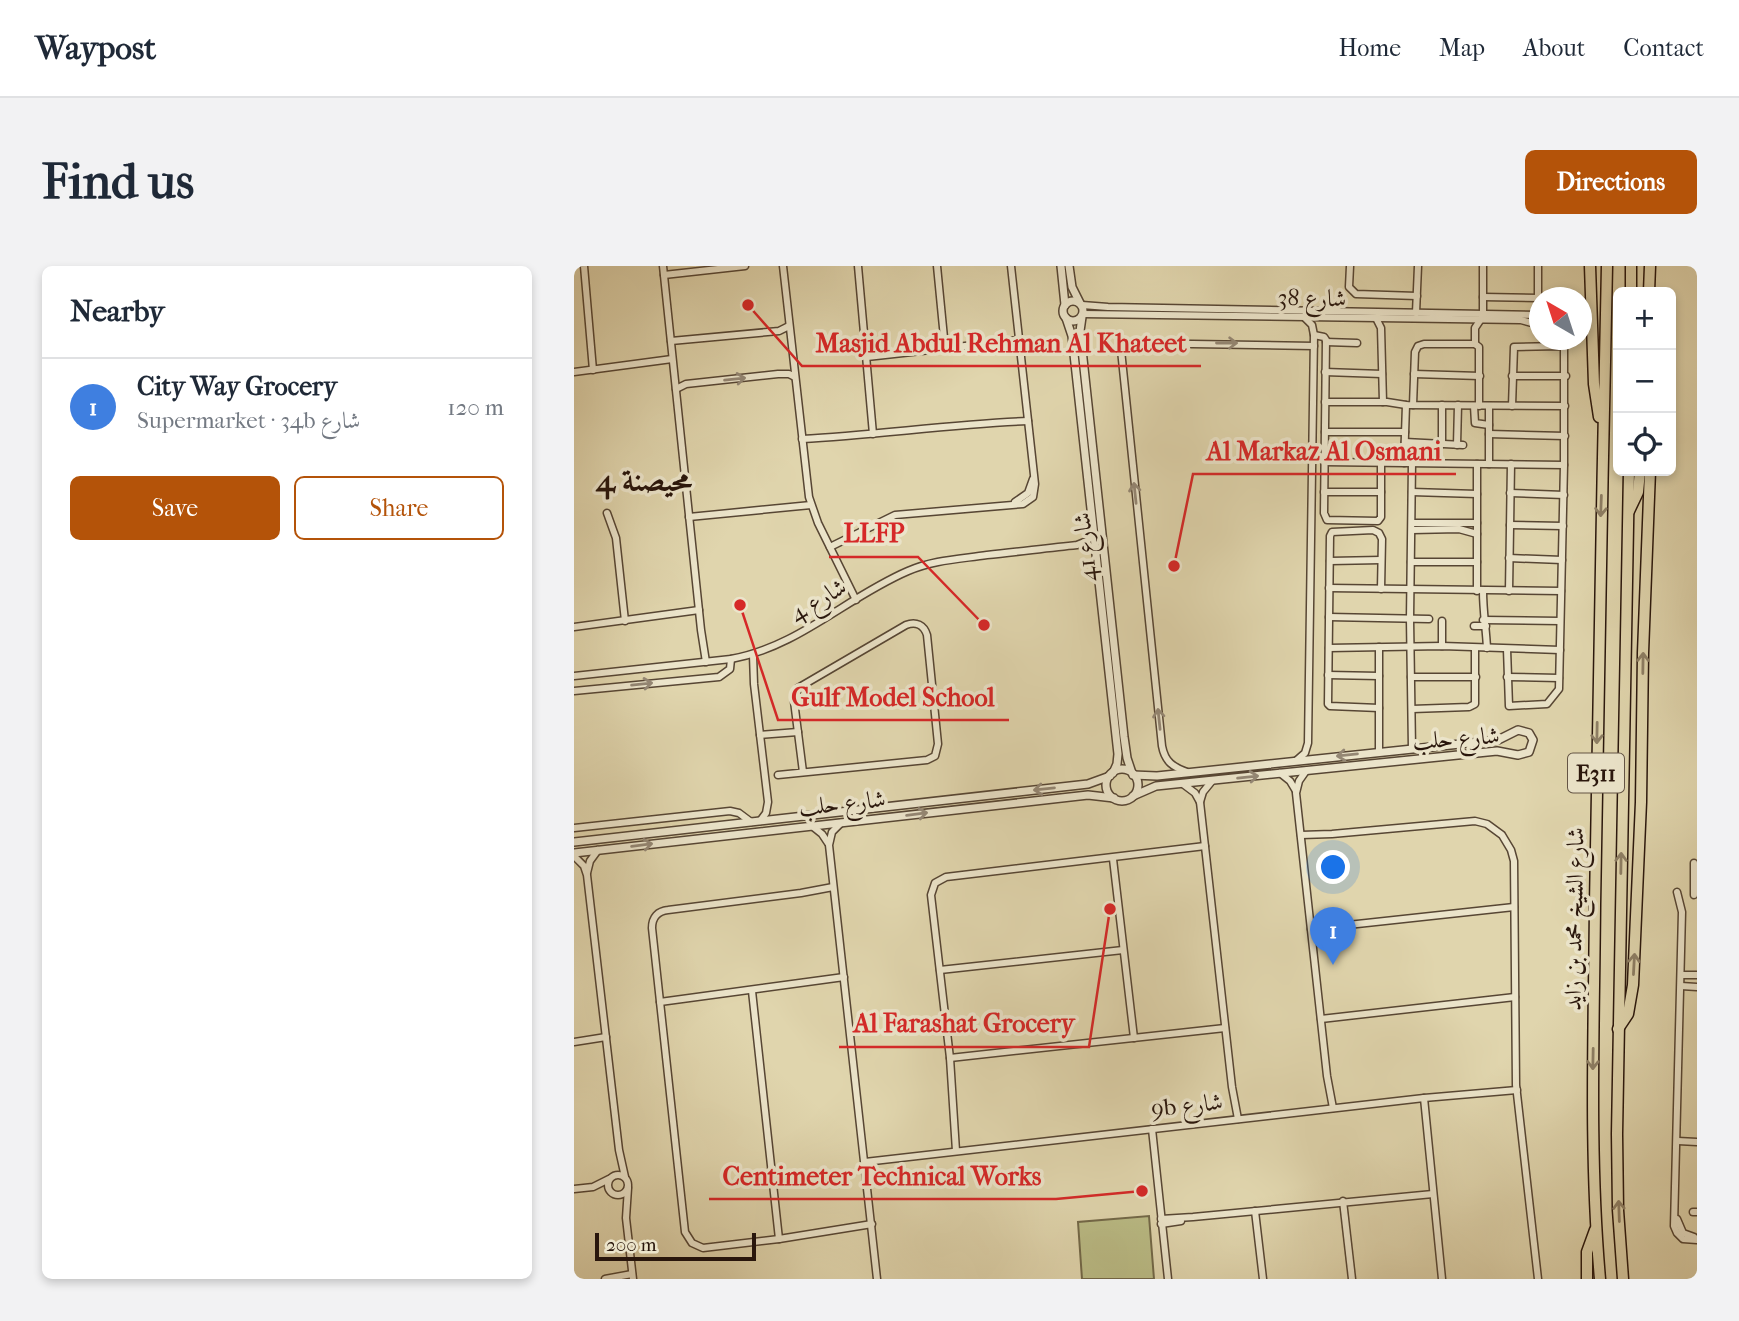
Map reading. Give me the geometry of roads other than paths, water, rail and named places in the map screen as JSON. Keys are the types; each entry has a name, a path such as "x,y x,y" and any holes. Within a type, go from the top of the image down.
{"highway":[{"path":"1590,266 1594,384 1603,436"},
{"name":"شارع الشيخ محمد بن زايد","path":"1600,1279 1592,1082 1598,609 1607,266"},
{"path":"1631,266 1631,287"},
{"path":"1649,287 1650,266"},
{"name":"شارع الشيخ محمد بن زايد","path":"1623,1279 1617,1172 1618,1029 1629,476"},
{"path":"1628,513 1638,492 1640,476"},
{"path":"1618,1029 1628,1014 1633,985 1642,802 1643,653 1650,476"},
{"path":"1587,1279 1587,1252 1596,1227"}],"street":[{"path":"584,266 596,370"},
{"path":"663,266 704,662"},
{"path":"664,275 745,266"},
{"path":"783,266 811,505 844,576 858,599"},
{"path":"858,266 875,434"},
{"path":"937,266 945,348"},
{"path":"831,549 895,515 1010,503 1023,504 1030,500 1036,488 1011,266"},
{"path":"1061,266 1065,304 1063,313 1066,318 1074,321 1082,316 1081,304 1072,287 1069,266"},
{"path":"1350,266 1349,287 1356,294 1417,296"},
{"path":"1417,313 1418,266"},
{"path":"1475,328 1482,316 1483,266"},
{"path":"1538,266 1539,287"},
{"path":"1483,297 1529,298"},
{"path":"1065,304 1073,300 1081,304"},
{"name":"شارع 38","path":"1081,304 1108,307 1417,313 1482,316 1529,322"},
{"name":"شارع 38","path":"1082,316 1470,319 1529,314"},
{"name":"شارع 41","path":"1082,316 1080,331 1126,753 1133,774"},
{"name":"شارع 41","path":"1066,318 1073,344 1118,754 1112,774"},
{"path":"1297,760 1305,753 1308,743 1314,335 1312,325 1305,318"},
{"path":"1314,335 1324,318"},
{"path":"1376,318 1381,328 1382,402"},
{"path":"1381,328 1386,318"},
{"path":"1470,319 1475,328 1475,344"},
{"path":"671,341 779,331 789,326"},
{"path":"1314,335 1324,337 1326,342 1324,516 1327,520 1375,522 1381,517 1381,463"},
{"path":"867,357 1019,340"},
{"path":"1326,342 1357,343"},
{"path":"1189,773 1167,760 1162,746 1121,350 1129,343 1314,346"},
{"path":"1412,749 1412,492 1405,432 1416,348 1421,344 1475,344 1480,349 1475,423 1489,425"},
{"path":"1507,649 1508,705 1513,707 1547,704 1558,691 1559,678 1566,376 1566,353 1562,347 1518,345 1513,350 1512,406"},
{"path":"574,372 673,361"},
{"path":"1325,372 1382,374"},
{"path":"676,389 686,384 778,374 795,377"},
{"path":"1414,374 1480,376"},
{"path":"1512,376 1566,376"},
{"path":"1325,402 1565,406"},
{"path":"1442,405 1442,444"},
{"path":"1405,442 1460,445 1458,405"},
{"path":"1489,406 1489,464"},
{"path":"802,441 1028,418"},
{"path":"1325,432 1405,432"},
{"path":"1489,434 1565,436"},
{"path":"1324,462 1564,465"},
{"path":"1478,464 1477,562 1487,648"},
{"path":"1508,591 1511,464"},
{"path":"1324,492 1381,492"},
{"path":"1412,492 1477,494"},
{"path":"1510,493 1564,495"},
{"path":"689,517 811,505"},
{"path":"607,513 616,538 625,621"},
{"path":"1412,526 1477,523"},
{"path":"1510,525 1563,526"},
{"path":"1412,526 1459,529 1477,534"},
{"path":"1379,708 1329,705 1330,536 1334,531 1373,530 1381,535 1381,589"},
{"name":"شارع 4","path":"574,676 731,660 750,655 790,640 898,575 932,563 1077,544 1087,541 1094,533"},
{"path":"1077,544 1088,548 1096,556"},
{"path":"1509,558 1562,560"},
{"path":"1330,561 1381,560"},
{"path":"1411,562 1477,562"},
{"path":"1329,588 1561,591"},
{"path":"574,627 699,612"},
{"path":"1329,617 1429,619"},
{"path":"1442,621 1442,646"},
{"path":"1474,626 1485,623 1560,621"},
{"path":"778,775 927,760 934,756 939,744 927,635 923,627 915,623 906,625 801,685 794,701 803,772"},
{"path":"1329,648 1442,646 1560,650"},
{"path":"1379,752 1380,647"},
{"path":"1412,709 1472,706 1476,702 1475,648"},
{"path":"574,828 730,811 756,821 766,813 768,803 750,655"},
{"path":"574,691 719,677 727,672 731,660"},
{"path":"1328,675 1379,676"},
{"path":"1411,677 1476,677"},
{"path":"1507,677 1559,678"},
{"name":"شارع حلب","path":"1133,774 1157,776 1497,740 1518,730 1526,731 1533,740 1530,752 1522,755 1497,751 1183,783 1150,788 1133,796"},
{"path":"760,735 798,732"},
{"path":"1308,743 1320,758"},
{"path":"1121,770 1133,774 1138,785 1133,796 1126,800 1114,799 1107,788 1112,774 1121,770"},
{"path":"1296,793 1299,781 1306,771"},
{"name":"شارع حلب","path":"574,842 1088,784 1112,774"},
{"path":"1280,774 1290,781 1296,793 1330,1109"},
{"path":"1200,802 1203,792 1212,780"},
{"path":"1183,783 1195,793 1200,802 1235,1119"},
{"name":"شارع حلب","path":"574,855 598,850 1088,794 1114,799"},
{"path":"768,803 779,819"},
{"path":"1301,837 1468,820 1487,824 1502,835 1511,850 1514,861 1516,1087 1538,1279"},
{"path":"828,845 832,832 841,823"},
{"path":"812,826 822,834 828,845 877,1279"},
{"path":"958,1150 931,895 938,881 950,877 1205,848"},
{"path":"587,875 590,861 598,850"},
{"path":"574,855 587,875 619,1150 628,1188 626,1218 632,1277"},
{"path":"1113,859 1133,1038"},
{"path":"1694,863 1695,895 1678,894 1682,912 1676,1214 1683,1233 1697,1239"},
{"path":"834,889 668,909 655,917 652,928 685,1232 692,1243 703,1248 872,1227"},
{"path":"1311,929 1514,907"},
{"path":"940,970 1124,950"},
{"path":"1681,975 1697,975"},
{"path":"660,1002 844,980"},
{"path":"1681,986 1697,987"},
{"path":"752,991 779,1239"},
{"path":"1321,1019 1515,997"},
{"path":"950,1058 1225,1028"},
{"path":"575,1042 606,1040"},
{"name":"9b شارع","path":"865,1160 1516,1087"},
{"path":"1421,1098 1442,1279"},
{"path":"1150,1129 1168,1279"},
{"path":"1678,1141 1697,1142"},
{"path":"619,1150 618,1163 608,1185 611,1193 620,1202 626,1218"},
{"path":"588,1188 611,1177 625,1177"},
{"path":"574,1189 588,1188 621,1195 628,1188"},
{"path":"1161,1221 1432,1191"},
{"path":"1343,1201 1352,1279"},
{"path":"1255,1211 1263,1279"},
{"path":"605,1279 632,1277"},
{"path":"624,1279 632,1277"}],"place":[{"name":"Masjid Abdul Rehman Al Khateet","path":"748,305"},
{"name":"Al Markaz Al Osmani","path":"1174,566"},
{"name":"Gulf Model School","path":"740,605"},
{"name":"LLFP","path":"984,625"},
{"name":"Al Farashat Grocery","path":"1110,909"},
{"name":"City Way Grocery","path":"1333,965"},
{"name":"Centimeter Technical Works","path":"1142,1191"}],"district":[{"name":"محيصنة 4","path":"644,480"}]}
